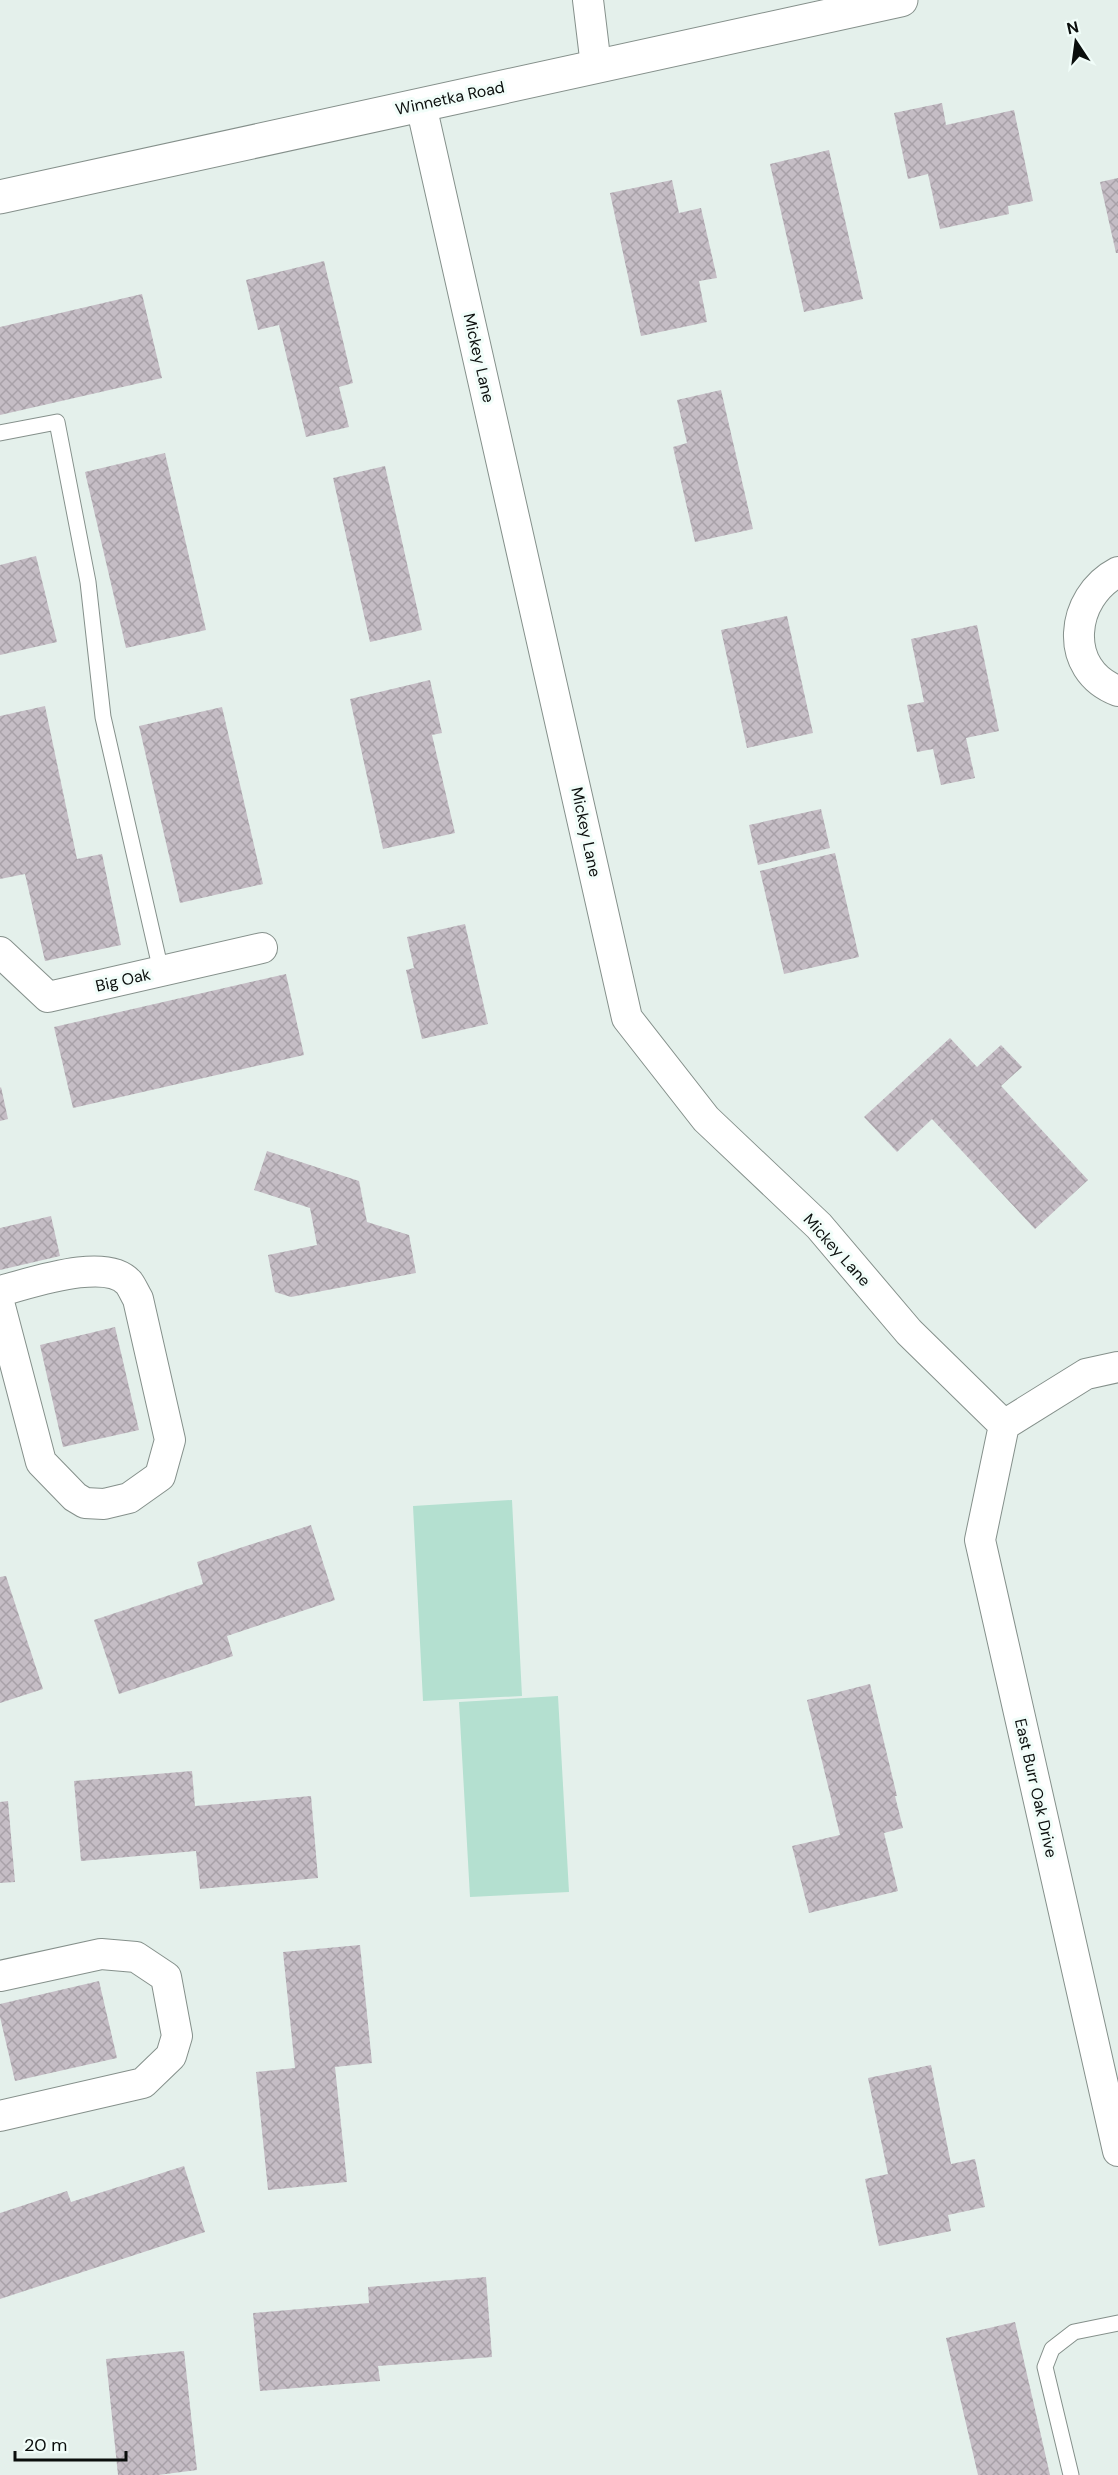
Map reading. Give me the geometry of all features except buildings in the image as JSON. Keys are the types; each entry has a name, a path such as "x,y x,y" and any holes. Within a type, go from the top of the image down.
{"street":[{"path":"588,0 596,66"},
{"name":"Winnetka Road","path":"0,197 901,0"},
{"name":"Mickey Lane","path":"422,105 627,1018 706,1119 819,1226 909,1332 1004,1425"},
{"path":"1118,573 1097,586 1086,602 1078,633 1080,646 1092,672 1100,681 1118,691"},
{"name":"Big Oak","path":"0,952 48,996 262,948"},
{"path":"0,1291 82,1272 108,1271 128,1281 138,1299 170,1440 160,1476 129,1498 104,1504 85,1503 75,1497 41,1462 0,1306"},
{"path":"1004,1425 1086,1374 1118,1367"},
{"name":"East Burr Oak Drive","path":"1004,1425 980,1540 1118,2151"},
{"path":"0,1976 101,1953 136,1957 166,1977 177,2036 171,2056 143,2083 0,2116"}],"lane":[{"path":"0,433 57,422 88,582 102,717 161,971"},
{"path":"1071,2475 1045,2367 1052,2349 1074,2332 1118,2323"}],"green space":[{"path":"512,1500 522,1696 423,1701 413,1506"},
{"path":"558,1696 569,1892 470,1897 459,1702"}]}
